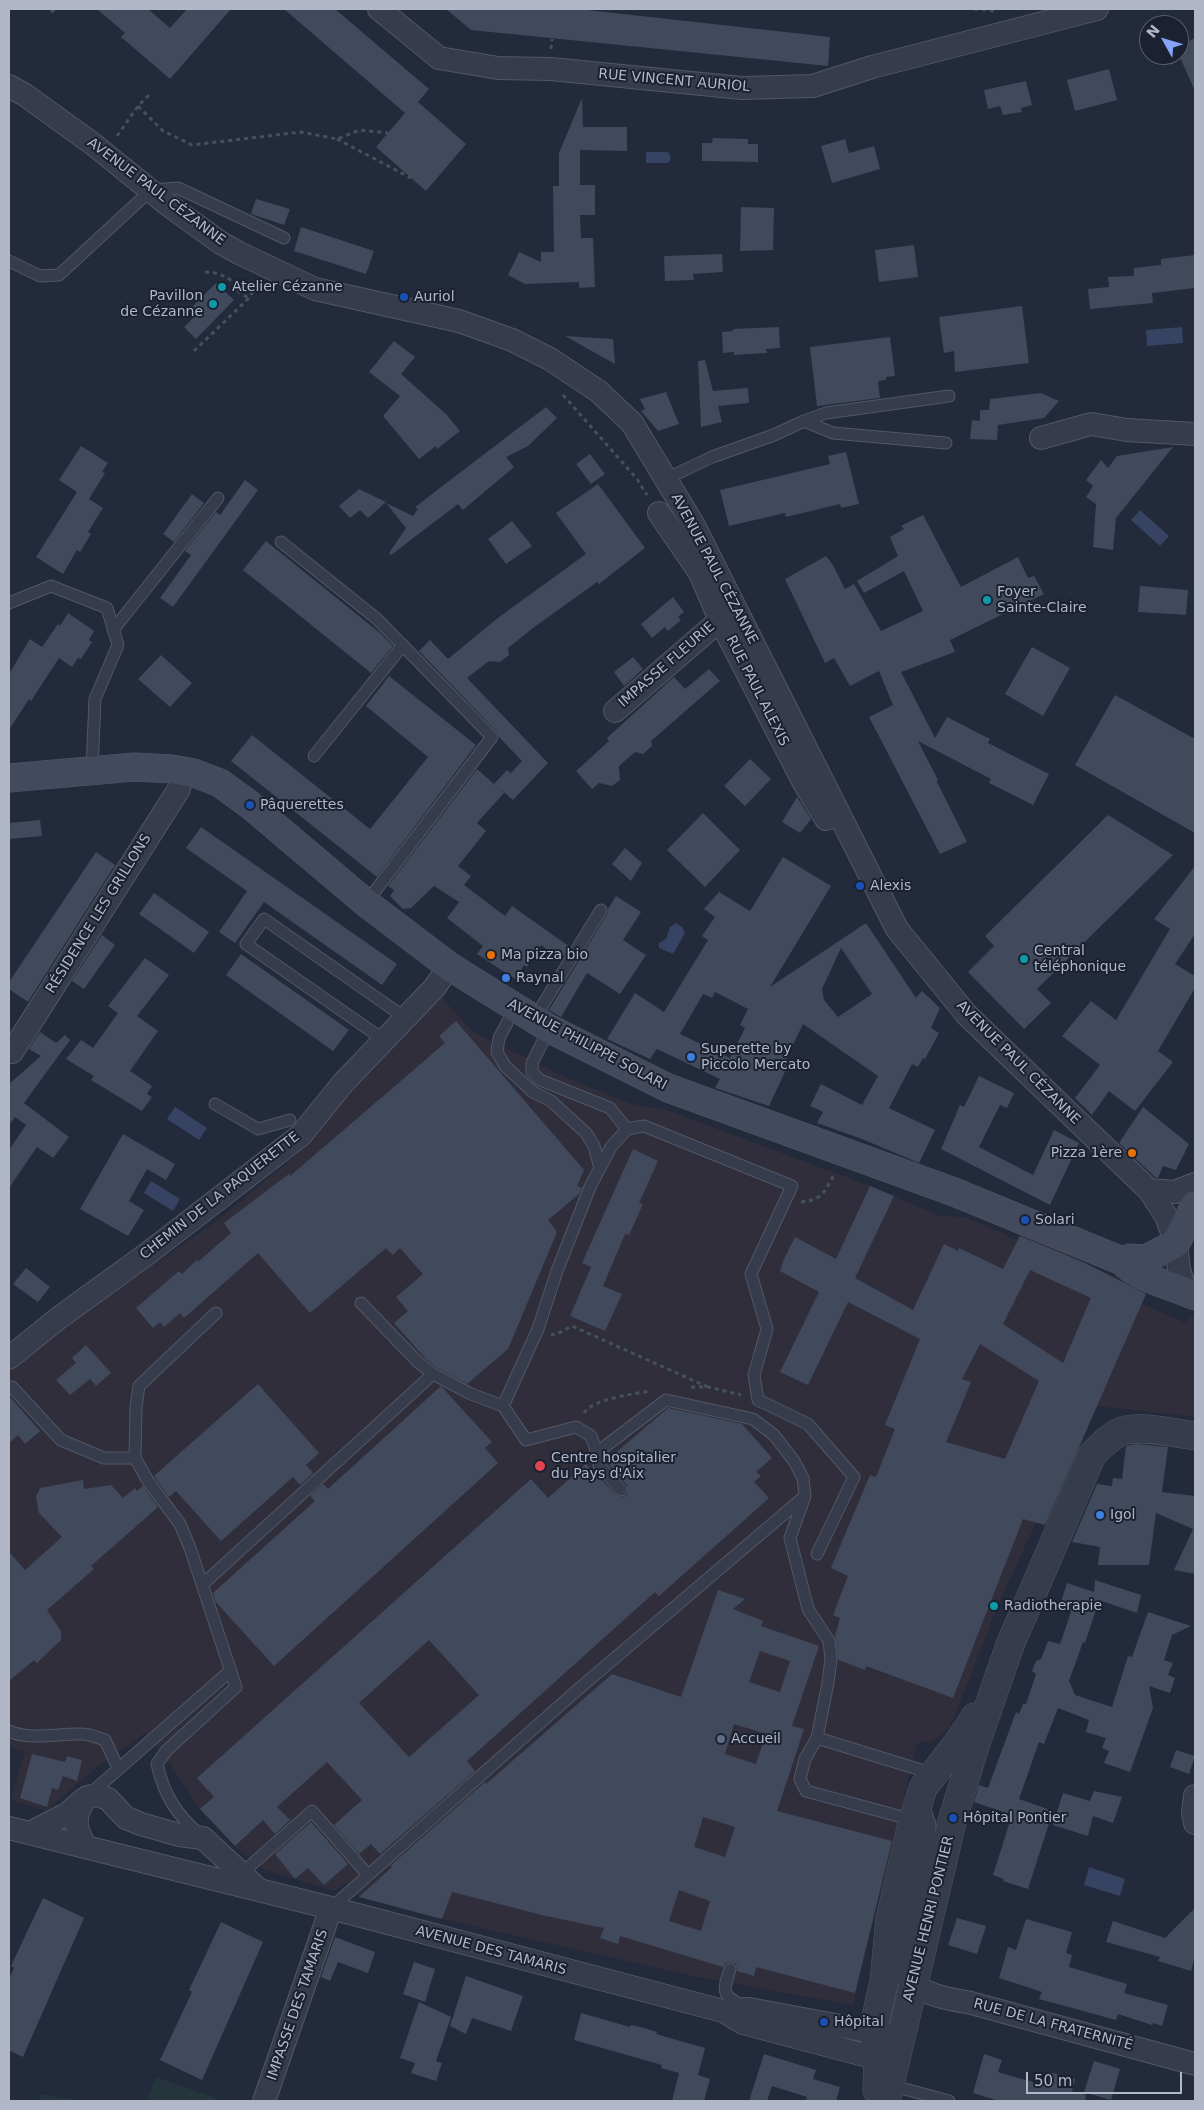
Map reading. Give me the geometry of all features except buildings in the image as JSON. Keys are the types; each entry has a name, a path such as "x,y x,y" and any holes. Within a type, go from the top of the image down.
{"main road":[{"name":"AVENUE PHILIPPE SOLARI","path":"9,778 134,767 194,773 220,783 366,903 449,966 533,1019 668,1088 954,1192 1122,1261 1128,1267 1191,1294"},
{"path":"1122,1261 1130,1258 1139,1260 1148,1258 1176,1243 1195,1205"}],"street":[{"name":"RUE VINCENT AURIOL","path":"379,9 439,58 498,68 551,69 742,88 813,86 872,67 1097,9"},
{"name":"AVENUE PAUL CÉZANNE","path":"9,86 25,95 93,144 220,243 315,289 459,321 512,340 550,359 598,391 632,424 694,524 897,929 967,1015 1149,1190 1166,1216 1176,1243 1180,1270 1191,1294"},
{"path":"1041,438 1091,424 1127,430 1195,434"},
{"name":"RUE PAUL ALEXIS","path":"659,512 700,573 720,620 804,782 838,840 863,863"},
{"name":"IMPASSE FLEURIE","path":"615,711 720,620"},
{"name":"RÉSIDENCE LES GRILLONS","path":"9,1049 12,1052 179,789 183,771"},
{"name":"CHEMIN DE LA PAQUERETTE","path":"9,1358 60,1317 147,1254 301,1135 344,1083 435,987 449,966"},
{"path":"1149,1190 1175,1192 1195,1184"},
{"name":"AVENUE HENRI PONTIER","path":"885,2064 884,1982 945,1854 953,1818 975,1746 1010,1645 1092,1455 1106,1441 1120,1432 1134,1429 1195,1436"},
{"name":"AVENUE HENRI PONTIER","path":"885,2064 913,1983 897,1872 913,1820 929,1781 962,1738 997,1682"},
{"path":"929,1781 948,1780 952,1786 952,1798 940,1844 945,1854"},
{"path":"85,1846 77,1831 76,1817 80,1806 88,1797 98,1795 108,1799 126,1818 179,1835 203,1838 259,1891"},
{"path":"1195,1796 1193,1813 1195,1823"},
{"name":"AVENUE DES TAMARIS","path":"20,1831 67,1814 88,1797"},
{"name":"AVENUE DES TAMARIS","path":"20,1831 331,1908 723,2012 743,2023 885,2064"},
{"name":"IMPASSE DES TAMARIS","path":"264,2101 331,1908"},
{"name":"RUE DE LA FRATERNITÉ","path":"913,1983 922,1991 934,1995 971,2003 1195,2064"},
{"name":"AVENUE DES TAMARIS","path":"723,2012 749,2009 885,2064"}],"lane":[{"path":"9,262 40,276 59,275 150,190 178,188 284,238"},
{"path":"666,479 712,457 826,414 949,396"},
{"path":"804,421 833,433 946,443"},
{"path":"113,630 218,498"},
{"path":"281,542 377,619 492,737 366,903"},
{"path":"9,603 51,586 107,608 118,644 94,700 92,770"},
{"path":"314,756 402,644"},
{"path":"600,1168 594,1146 586,1133 551,1101 533,1092 505,1066 497,1052 499,1038 533,1019 601,910"},
{"path":"384,1040 246,944 264,919 404,1018"},
{"path":"533,1019 532,1072 540,1080 610,1108 628,1129"},
{"path":"215,1104 258,1129 290,1120"},
{"path":"503,1406 538,1329 557,1271 590,1187 611,1147 628,1129 644,1126 792,1186 751,1274 767,1328 754,1375 758,1400 808,1424 854,1477 817,1554"},
{"path":"361,1303 418,1362 433,1374 471,1394 503,1406 526,1440 576,1427 591,1436 598,1455 599,1465 621,1490"},
{"path":"157,1764 166,1750 236,1687 180,1524 148,1481 135,1458 138,1386 216,1313"},
{"path":"202,1585 433,1374"},
{"path":"12,1387 61,1440 104,1458 135,1458"},
{"path":"598,1455 603,1448 666,1400 753,1419 774,1435 794,1461 803,1478 805,1496 790,1538 808,1609 830,1641 831,1659 828,1683 817,1738 805,1760 800,1780 806,1792 913,1820"},
{"path":"331,1908 575,1692 805,1496"},
{"path":"88,1797 118,1768 230,1671"},
{"path":"9,1731 14,1734 48,1736 84,1733 105,1740 118,1768"},
{"path":"817,1738 929,1781 922,1800 930,1824 930,1832 906,1935"},
{"path":"135,1755 149,1757 157,1764 162,1786 168,1798 178,1813 203,1838"},
{"path":"211,1878 219,1878 228,1867 234,1867 312,1811 368,1875"},
{"path":"730,1969 724,1988 725,1993 734,2002 749,2009"},
{"path":"885,2064 942,2097"}],"path":[{"path":"51,12 55,9"},
{"path":"128,120 150,94"},
{"path":"138,106 163,131 192,146 301,132 336,139 412,178"},
{"path":"336,139 360,130 388,133"},
{"path":"194,352 249,298 260,279 264,265"},
{"path":"205,272 215,272 224,276 232,281 241,295 249,298"},
{"path":"562,395 637,479 659,512"},
{"path":"787,1197 800,1202 814,1201 825,1191 847,1154"},
{"path":"538,1329 555,1335 572,1326 708,1387"}],"shaded area":[{"name":"Centre hospitalier du Pays d'Aix","path":"440,996 473,1032 567,1078 637,1106 664,1109 870,1186 939,1216 965,1217 1018,1240 1022,1233 1147,1292 1142,1304 1186,1323 1190,1316 1195,1318 1195,1417 1097,1406 1047,1525 1036,1523 1000,1600 950,1728 930,1744 928,1741 917,1743 853,2005 698,1977 442,1919 359,1897 346,1883 334,1891 263,1869 235,1846 200,1809 169,1762 145,1733 96,1768 46,1811 11,1800 25,1752 9,1747 9,1369 71,1322 217,1221 295,1156 373,1067"},
{"path":"156,2077 224,2101 147,2101"},
{"path":"40,2094 82,2101 39,2101"}],"water":[{"path":"646,152 668,152 671,158 668,163 646,163"},
{"path":"1182,327 1183,343 1147,346 1146,330"},
{"path":"1140,510 1169,536 1160,546 1131,520"},
{"path":"676,923 682,927 685,933 673,954 659,948 659,943 666,939 670,927"},
{"path":"175,1107 207,1128 199,1140 167,1119"},
{"path":"151,1181 180,1199 173,1211 144,1193"},
{"path":"1089,1867 1125,1879 1120,1896 1084,1885"}],"place":[{"name":"Atelier Cézanne","path":"222,287"},
{"name":"Auriol","path":"404,297"},
{"name":"Pavillon de Cézanne","path":"213,304"},
{"name":"Foyer Sainte-Claire","path":"987,600"},
{"name":"Pâquerettes","path":"250,805"},
{"name":"Alexis","path":"860,886"},
{"name":"Ma pizza bio","path":"491,955"},
{"name":"Central téléphonique","path":"1024,959"},
{"name":"Raynal","path":"506,978"},
{"name":"Superette by Piccolo Mercato","path":"691,1057"},
{"name":"Pizza 1ère","path":"1132,1153"},
{"name":"Solari","path":"1025,1220"},
{"name":"Centre hospitalier du Pays d'Aix","path":"540,1466"},
{"name":"Igol","path":"1100,1515"},
{"name":"Radiotherapie","path":"994,1606"},
{"name":"Accueil","path":"721,1739"},
{"name":"Hôpital Pontier","path":"953,1818"},
{"name":"Hôpital","path":"824,2022"}]}
